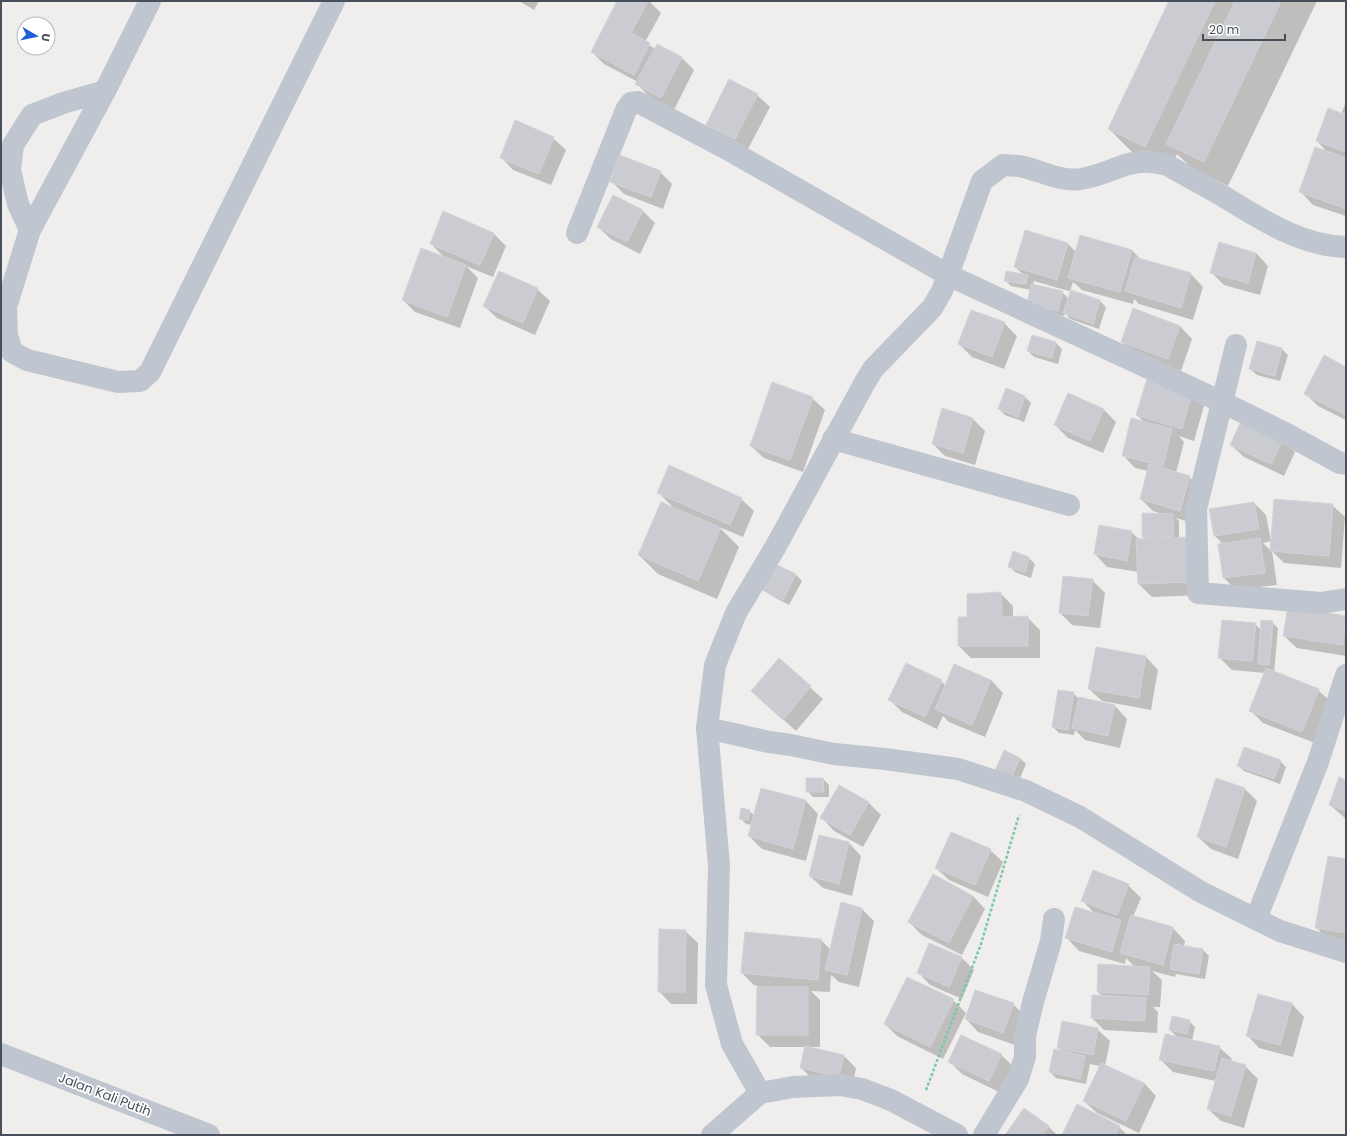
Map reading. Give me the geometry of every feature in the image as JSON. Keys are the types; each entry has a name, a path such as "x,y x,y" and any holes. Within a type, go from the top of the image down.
{"street":[{"path":"150,1 105,92 30,230 4,307 7,335 12,352 27,360 118,382 140,381 150,372 334,1"},
{"path":"30,230 18,204 10,170 13,145 32,115 63,103 105,92"},
{"path":"577,233 626,110 631,103 638,102 727,149 948,274 1222,402 1281,431 1340,463 1346,464"},
{"path":"760,1093 732,1044 716,985 719,865 707,728 715,665 736,613 776,546 833,439 873,369 932,308 942,291 974,199 982,181 1003,165 1022,167 1061,178 1081,179 1126,164 1155,162 1167,166 1274,225 1305,240 1329,247 1346,247"},
{"path":"1236,345 1196,509 1198,593 1321,603 1346,598"},
{"path":"833,439 1069,505"},
{"path":"1256,919 1318,762 1346,675"},
{"path":"707,728 834,754 958,769 1026,791 1080,817 1201,892 1280,931 1346,952"},
{"path":"984,1135 1018,1079 1024,1057 1025,1036 1033,1002 1051,941 1054,919"},
{"name":"Jalan Kali Putih","path":"1,1054 209,1135"},
{"path":"712,1135 760,1093 793,1088 840,1085 862,1089 891,1100 916,1112 954,1134"}],"path":[{"path":"916,1112 982,944 1026,791"}],"building":[{"path":"617,1 648,1 631,33 650,43 634,75 591,52"},
{"path":"1169,1 1215,1 1145,147 1108,129"},
{"path":"1235,1 1281,1 1204,162 1166,144"},
{"path":"657,44 682,57 661,98 635,84"},
{"path":"729,79 758,94 735,139 706,125"},
{"path":"1328,108 1346,115 1346,152 1316,141"},
{"path":"515,120 554,137 539,174 500,158"},
{"path":"1315,147 1346,158 1346,209 1299,192"},
{"path":"620,155 661,171 651,197 610,182"},
{"path":"613,195 643,210 627,242 597,227"},
{"path":"443,211 494,233 480,265 430,244"},
{"path":"1025,230 1068,243 1057,280 1014,267"},
{"path":"1080,235 1132,250 1120,292 1068,278"},
{"path":"1219,242 1256,253 1248,283 1210,273"},
{"path":"421,248 466,265 447,317 402,300"},
{"path":"1135,257 1191,273 1181,308 1125,291"},
{"path":"499,271 538,288 523,323 483,306"},
{"path":"1006,271 1028,275 1026,284 1004,281"},
{"path":"1031,284 1063,291 1058,311 1027,304"},
{"path":"1071,290 1100,300 1093,324 1063,313"},
{"path":"1133,308 1180,326 1168,359 1121,342"},
{"path":"971,310 1005,322 992,357 958,344"},
{"path":"1032,335 1056,342 1052,358 1027,351"},
{"path":"1257,341 1282,348 1275,376 1249,369"},
{"path":"1324,355 1346,367 1346,415 1304,394"},
{"path":"1147,379 1192,393 1182,429 1136,415"},
{"path":"772,382 813,397 790,460 750,446"},
{"path":"1006,388 1025,396 1018,417 998,409"},
{"path":"1068,393 1104,409 1090,441 1054,425"},
{"path":"942,408 973,418 963,453 932,444"},
{"path":"1131,418 1172,429 1163,466 1122,456"},
{"path":"1242,419 1283,439 1271,464 1230,445"},
{"path":"1149,464 1190,476 1180,511 1140,499"},
{"path":"669,465 742,498 730,525 657,493"},
{"path":"1274,499 1333,504 1329,556 1270,551"},
{"path":"661,502 721,528 698,581 638,555"},
{"path":"1254,502 1259,529 1214,536 1209,509"},
{"path":"1142,513 1173,514 1173,537 1142,537"},
{"path":"1099,525 1132,531 1127,561 1094,554"},
{"path":"1191,537 1192,582 1138,584 1136,539"},
{"path":"1260,538 1265,573 1223,578 1218,544"},
{"path":"1013,551 1029,557 1025,572 1008,567"},
{"path":"775,564 796,574 783,600 762,590"},
{"path":"1063,576 1093,579 1088,616 1059,613"},
{"path":"1001,592 1002,617 1028,616 1028,646 958,646 958,617 967,617 967,594"},
{"path":"1288,606 1346,616 1343,645 1283,636"},
{"path":"1222,620 1256,623 1252,661 1218,658"},
{"path":"1261,620 1273,621 1269,665 1258,664"},
{"path":"1096,647 1146,656 1139,698 1088,689"},
{"path":"779,658 811,686 783,720 751,691"},
{"path":"906,663 942,680 925,717 888,700"},
{"path":"954,664 991,680 972,725 935,709"},
{"path":"1266,668 1319,689 1302,732 1249,711"},
{"path":"1058,690 1074,692 1068,730 1052,727"},
{"path":"1079,697 1115,705 1108,736 1072,728"},
{"path":"1244,747 1281,760 1274,779 1237,766"},
{"path":"1004,750 1020,758 1008,785 992,778"},
{"path":"1339,777 1346,780 1346,811 1329,805"},
{"path":"806,778 823,778 824,792 806,792"},
{"path":"1216,778 1245,788 1226,847 1197,837"},
{"path":"839,785 869,802 850,835 820,818"},
{"path":"761,788 806,800 793,849 748,836"},
{"path":"741,808 750,810 748,820 739,819"},
{"path":"951,832 991,849 975,885 935,868"},
{"path":"819,835 849,842 839,884 809,876"},
{"path":"1328,856 1346,859 1346,933 1315,928"},
{"path":"1093,870 1129,884 1117,915 1081,901"},
{"path":"933,874 973,896 949,943 908,922"},
{"path":"841,902 862,908 847,975 825,970"},
{"path":"1075,907 1121,920 1112,952 1065,938"},
{"path":"1131,915 1173,927 1163,965 1120,953"},
{"path":"659,929 686,930 685,992 658,992"},
{"path":"745,932 821,939 818,980 741,973"},
{"path":"929,943 962,957 949,987 917,973"},
{"path":"1174,944 1203,949 1199,974 1170,969"},
{"path":"1098,964 1150,967 1148,995 1097,992"},
{"path":"907,977 954,999 930,1047 884,1024"},
{"path":"757,987 808,987 808,1035 756,1035"},
{"path":"975,990 1014,1003 1003,1033 965,1019"},
{"path":"1258,994 1292,1003 1280,1045 1246,1036"},
{"path":"1092,995 1146,998 1145,1021 1091,1018"},
{"path":"1172,1016 1190,1020 1187,1034 1169,1030"},
{"path":"1062,1021 1098,1028 1093,1055 1057,1048"},
{"path":"1165,1034 1220,1046 1214,1071 1159,1060"},
{"path":"961,1035 1002,1054 989,1081 948,1062"},
{"path":"805,1046 844,1055 839,1077 800,1068"},
{"path":"1054,1049 1085,1056 1080,1079 1049,1072"},
{"path":"1222,1058 1246,1065 1231,1116 1207,1109"},
{"path":"1101,1063 1144,1083 1126,1121 1083,1101"},
{"path":"1077,1104 1120,1126 1115,1135 1062,1135"},
{"path":"1024,1108 1049,1126 1042,1135 1005,1135"}]}
